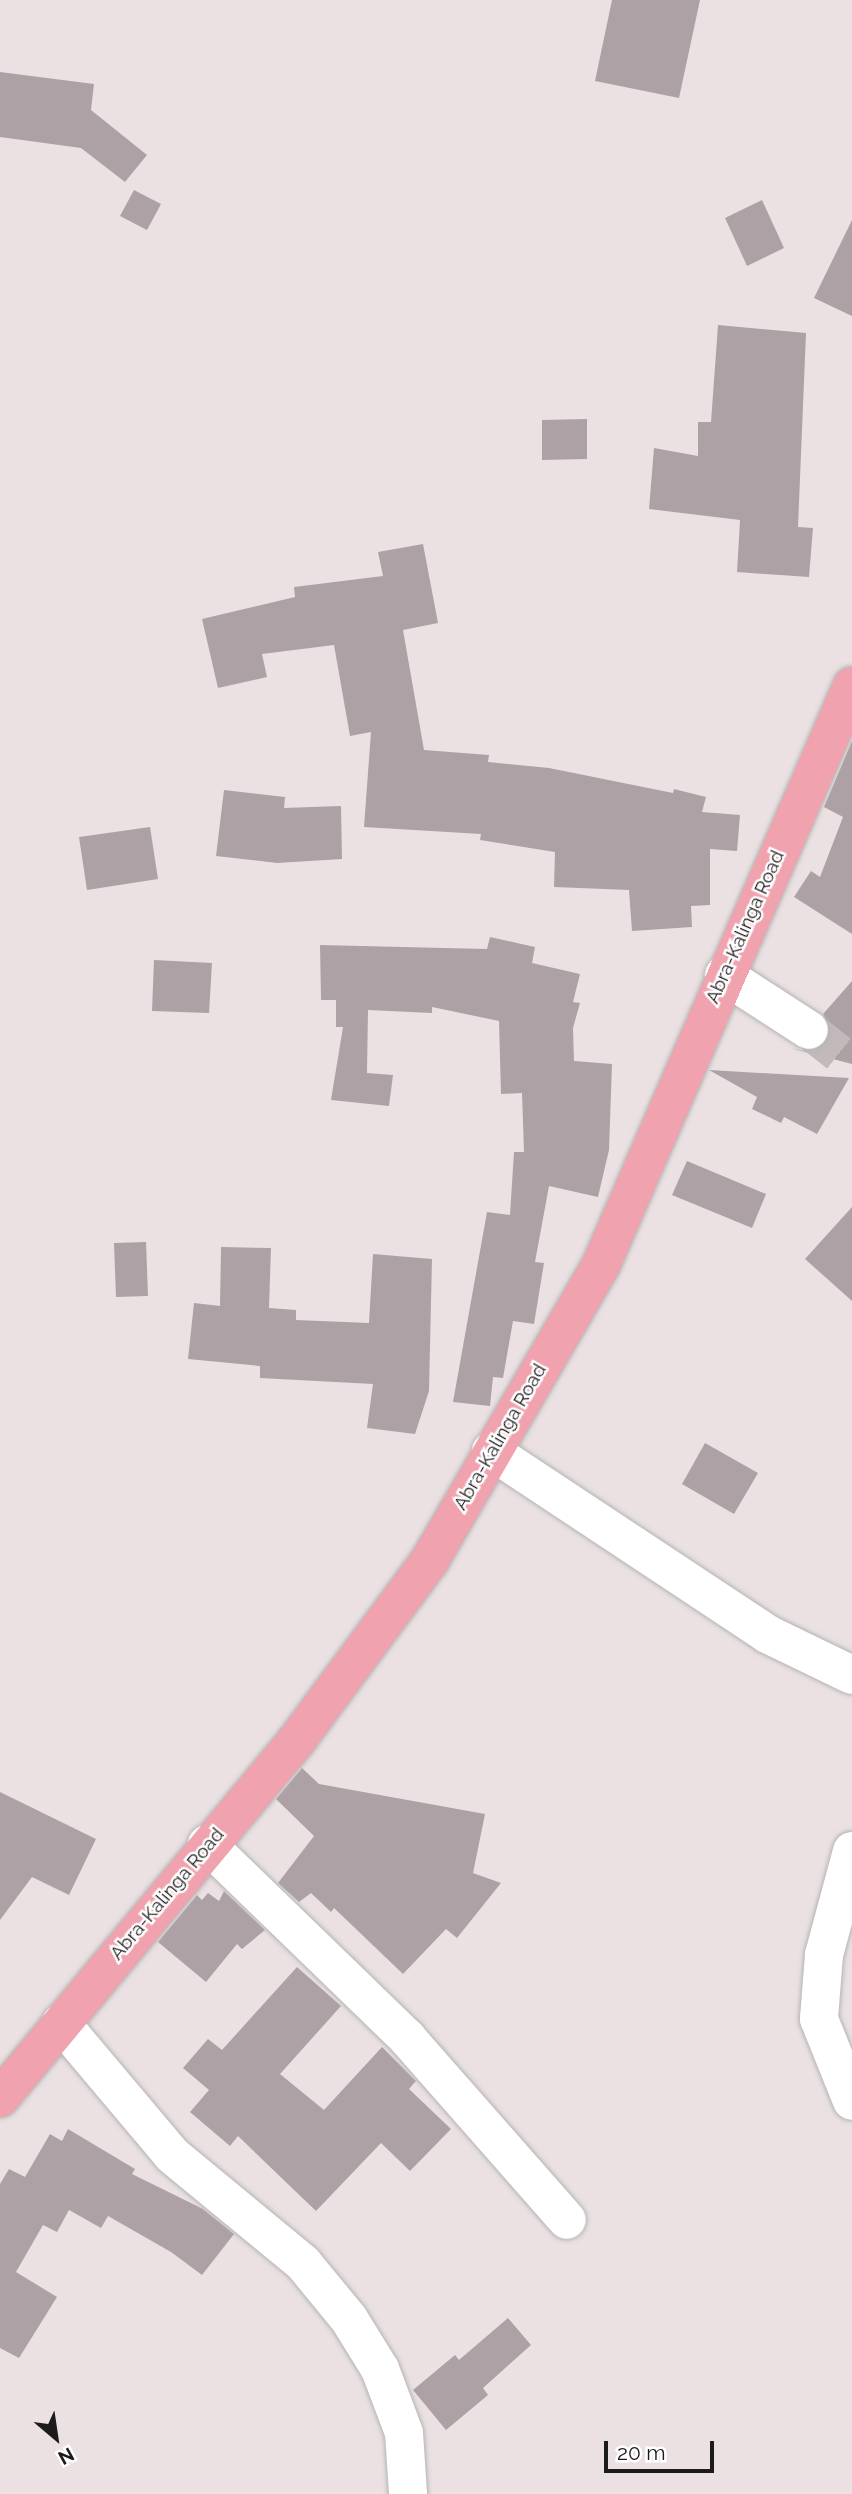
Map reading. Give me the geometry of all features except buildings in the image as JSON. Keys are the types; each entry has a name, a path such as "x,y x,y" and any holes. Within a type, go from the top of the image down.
{"main road":[{"name":"Abra-Kalinga Road","path":"0,2098 364,1653 430,1560 601,1265 724,975 852,686"}],"street":[{"path":"724,975 809,1030"},
{"path":"491,1451 767,1634 852,1675"},
{"path":"207,1844 407,2038 567,2220"},
{"path":"852,1851 824,1955 819,2019 852,2101"},
{"path":"61,2023 172,2155 303,2263 349,2319 380,2369 404,2433 408,2494"}],"tunnel":[{"path":"809,1030 852,1064"}]}
